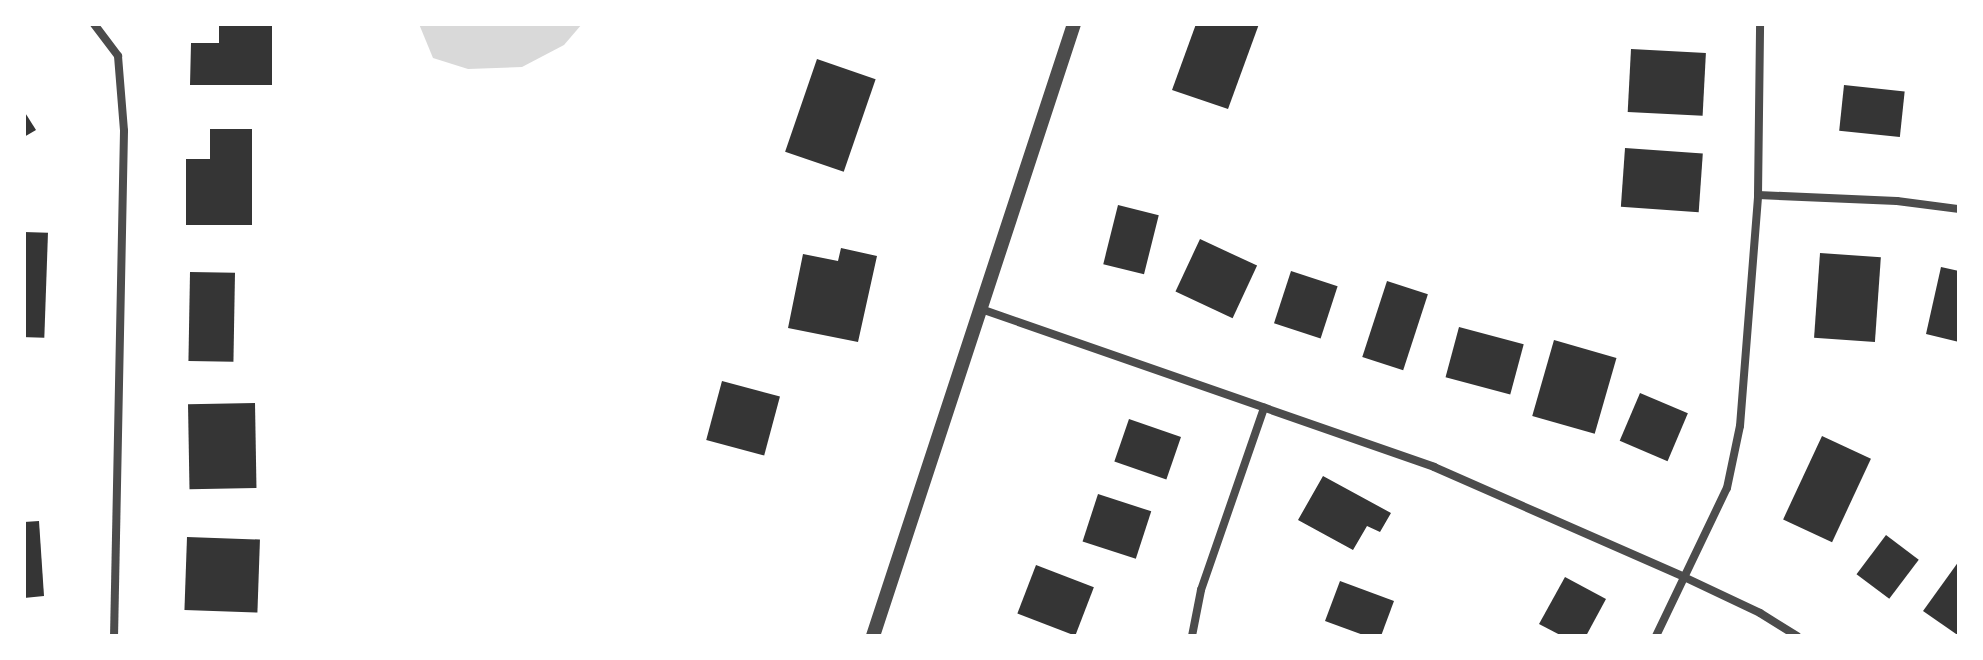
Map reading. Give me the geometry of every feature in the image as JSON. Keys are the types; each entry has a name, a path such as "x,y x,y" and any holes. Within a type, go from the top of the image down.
{"street":[{"path":"94,24 118,56 124,131 114,636"},
{"path":"873,636 1074,24"},
{"path":"1656,636 1727,488 1740,426 1758,195 1760,24"},
{"path":"1758,195 1897,201 1959,209"},
{"path":"981,309 1434,467 1684,577 1760,613 1797,636"},
{"path":"1192,636 1201,590 1264,408"}],"shaded area":[{"path":"419,24 582,24 564,45 522,67 468,69 433,58"}],"building":[{"path":"219,24 272,24 272,85 190,85 191,43 219,43"},
{"path":"1196,24 1259,24 1228,109 1172,90"},
{"path":"1631,49 1706,53 1703,116 1628,112"},
{"path":"817,59 876,79 844,172 785,152"},
{"path":"1844,85 1905,91 1900,137 1839,131"},
{"path":"24,111 36,130 24,137"},
{"path":"210,129 252,129 252,225 186,225 186,159 210,159"},
{"path":"1625,148 1703,153 1699,212 1621,207"},
{"path":"1118,205 1159,215 1144,274 1103,264"},
{"path":"24,232 48,233 44,338 24,337"},
{"path":"1200,239 1257,266 1233,318 1175,292"},
{"path":"841,248 877,256 858,342 788,328 803,254 838,261"},
{"path":"1820,253 1881,257 1875,342 1814,338"},
{"path":"1941,267 1959,271 1959,342 1926,334"},
{"path":"1291,271 1338,286 1321,338 1274,323"},
{"path":"190,272 235,273 233,362 188,361"},
{"path":"1387,281 1428,294 1403,370 1362,357"},
{"path":"1459,327 1524,344 1510,395 1446,377"},
{"path":"1554,340 1616,358 1595,434 1532,416"},
{"path":"722,381 780,397 764,455 706,440"},
{"path":"1640,393 1688,413 1668,461 1620,441"},
{"path":"255,403 256,488 189,489 188,404"},
{"path":"1129,419 1181,437 1166,479 1114,462"},
{"path":"1822,436 1871,459 1832,542 1783,519"},
{"path":"1323,476 1391,513 1380,532 1367,526 1353,550 1298,520"},
{"path":"1098,494 1151,511 1136,559 1083,542"},
{"path":"39,521 44,596 24,598 24,522"},
{"path":"1886,535 1919,560 1889,599 1857,574"},
{"path":"187,537 260,540 257,613 184,610"},
{"path":"1959,561 1959,636 1923,611"},
{"path":"1036,565 1094,587 1075,636 1017,614"},
{"path":"1565,577 1606,599 1586,636 1562,636 1539,624"},
{"path":"1340,581 1394,601 1381,636 1366,636 1325,621"}]}
